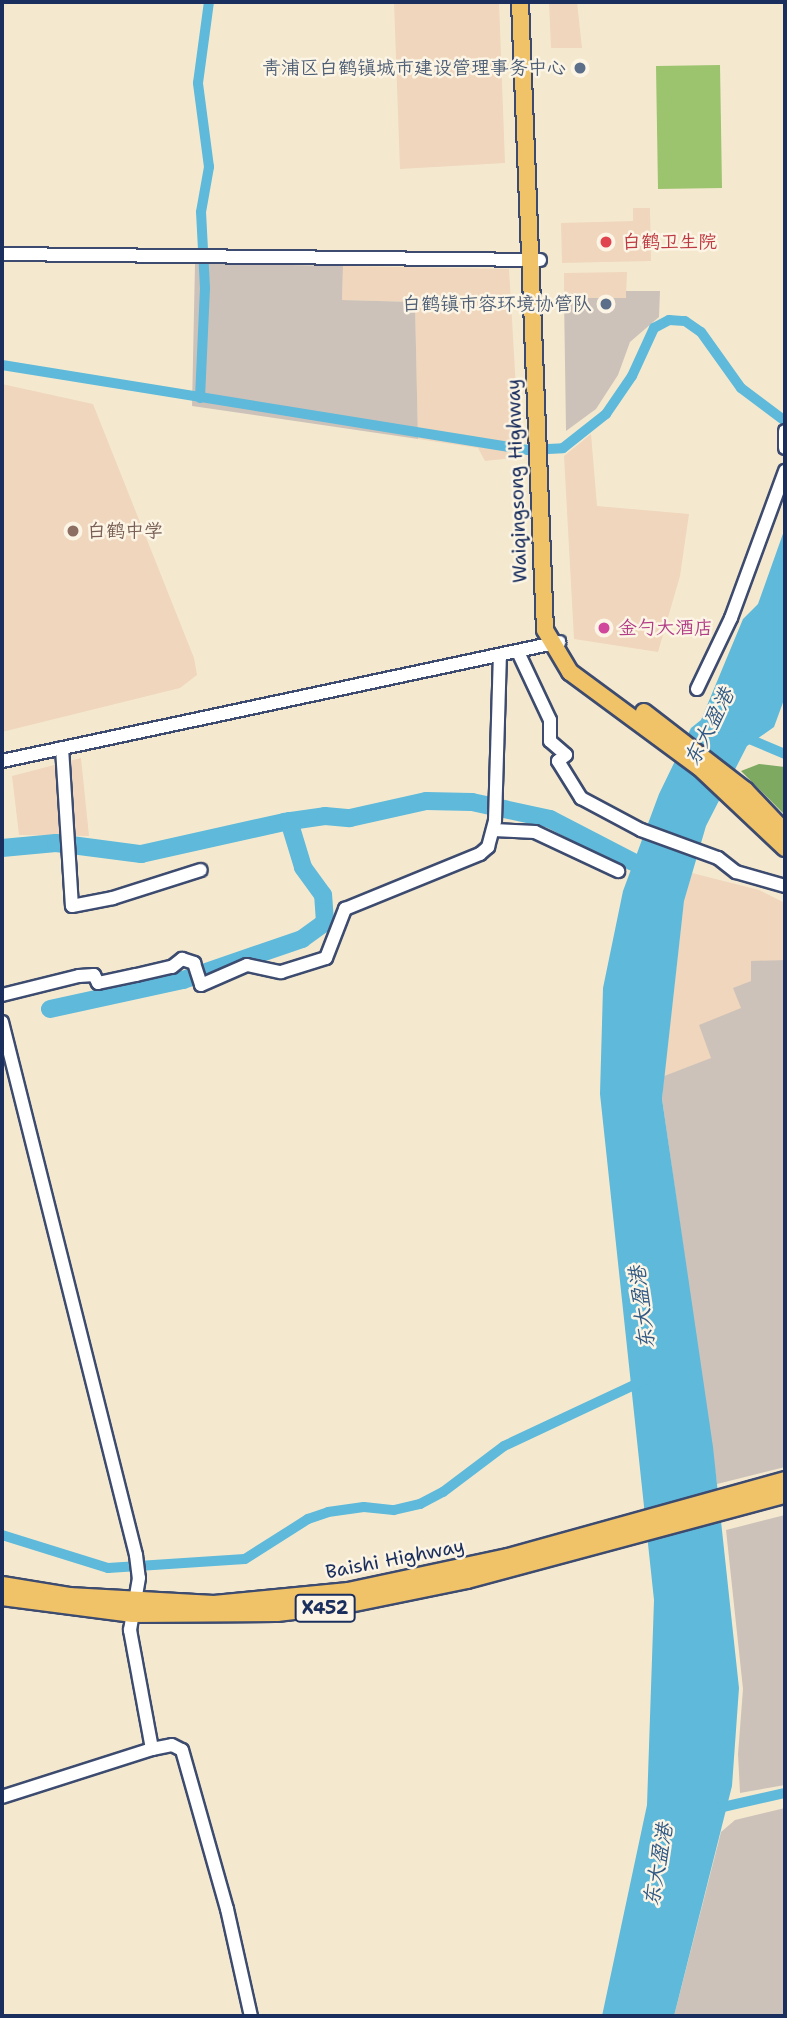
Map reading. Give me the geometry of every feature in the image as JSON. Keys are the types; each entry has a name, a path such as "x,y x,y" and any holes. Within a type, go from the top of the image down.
{"main road":[{"name":"Waiqingsong Highway","path":"520,2 535,260"},
{"name":"Waiqingsong Highway","path":"530,2 542,450 543,615 570,672 666,734 785,832"},
{"name":"Waiqingsong Highway","path":"741,794 785,848"},
{"name":"Baishi Highway","path":"2,1597 134,1608 277,1613 345,1605 467,1580 739,1499 785,1480"},
{"name":"Baishi Highway","path":"739,1499 785,1495"},
{"name":"Baishi Highway","path":"2,1585 134,1608"}],"street":[{"path":"2,254 535,260"},
{"path":"784,432 785,448"},
{"path":"697,689 731,618 785,471"},
{"path":"2,761 555,644"},
{"path":"519,652 550,720 550,741 566,755 558,761 570,784 596,810 705,856 719,858 736,873 785,886"},
{"path":"2,995 79,976 94,975 98,983 172,967 182,959 196,968 201,985 247,965 281,972 326,958 345,909 480,854 488,847 495,825 498,796 500,656"},
{"path":"62,748 72,906 113,898 201,870"},
{"path":"495,825 535,832 618,871"},
{"path":"2,1022 136,1555 139,1578 130,1630 152,1749"},
{"path":"2,1797 152,1749 178,1745 182,1750 251,2016"}],"shaded area":[{"path":"394,2 499,2 505,163 400,169"},
{"path":"549,2 577,2 582,48 551,48"},
{"name":"白鹤卫生院","path":"633,208 650,208 651,261 562,263 561,223 633,221"},
{"path":"195,263 343,266 342,300 415,302 418,439 192,406"},
{"path":"343,266 509,269 520,457 485,461 478,448 418,439 415,302 342,300"},
{"path":"627,272 626,298 564,298 564,273"},
{"path":"626,291 660,291 659,317 630,342 618,375 596,409 566,431 564,298 626,298"},
{"name":"白鹤中学","path":"2,384 93,404 194,658 197,675 180,688 2,732"},
{"path":"591,434 597,506 689,514 680,576 658,652 574,639 564,456"},
{"path":"81,758 89,836 19,835 12,776"},
{"path":"692,873 759,890 785,903 785,960 752,962 751,981 741,1008 712,1058 664,1076 684,900"},
{"path":"785,960 785,1467 717,1484 662,1099 664,1076 711,1058 699,1025 741,1008 733,988 751,981 751,961"},
{"path":"785,1515 785,1785 740,1793 738,1754 743,1689 726,1530"},
{"path":"785,1808 785,2016 674,2016 721,1832 735,1820"}],"green space":[{"path":"720,65 722,188 658,189 656,66"},
{"path":"759,764 785,767 785,815 741,771"}],"water":[{"name":"东大盈港","path":"785,528 785,697 774,727 747,746 706,826 684,901 662,1099 713,1447 739,1688 732,1786 674,2016 602,2016 647,1805 654,1600 600,1094 603,988 623,891 659,794 691,728 701,720 743,619 758,604"}],"waterway":[{"path":"200,398 205,288 201,212 209,167 198,83 209,2"},
{"path":"2,365 528,450 563,448 606,414 632,376 654,328 669,320 685,321 701,332 741,388 785,421"},
{"path":"742,736 785,754"},
{"path":"2,848 56,843 141,854 284,822 325,816 350,818 426,801 472,802 550,819 633,862"},
{"path":"50,1009 183,980 302,939 325,922 323,895 303,867 289,821"},
{"path":"2,1535 108,1568 245,1559 308,1519 328,1512 364,1507 394,1510 420,1504 443,1492 504,1446 645,1380"},
{"path":"714,1809 785,1793"}],"place":[{"name":"青浦区白鹤镇城市建设管理事务中心","path":"580,68"},
{"name":"白鹤卫生院","path":"606,242"},
{"name":"白鹤镇市容环境协管队","path":"606,304"},
{"name":"白鹤中学","path":"73,531"},
{"name":"金勺大酒店","path":"604,628"}]}
